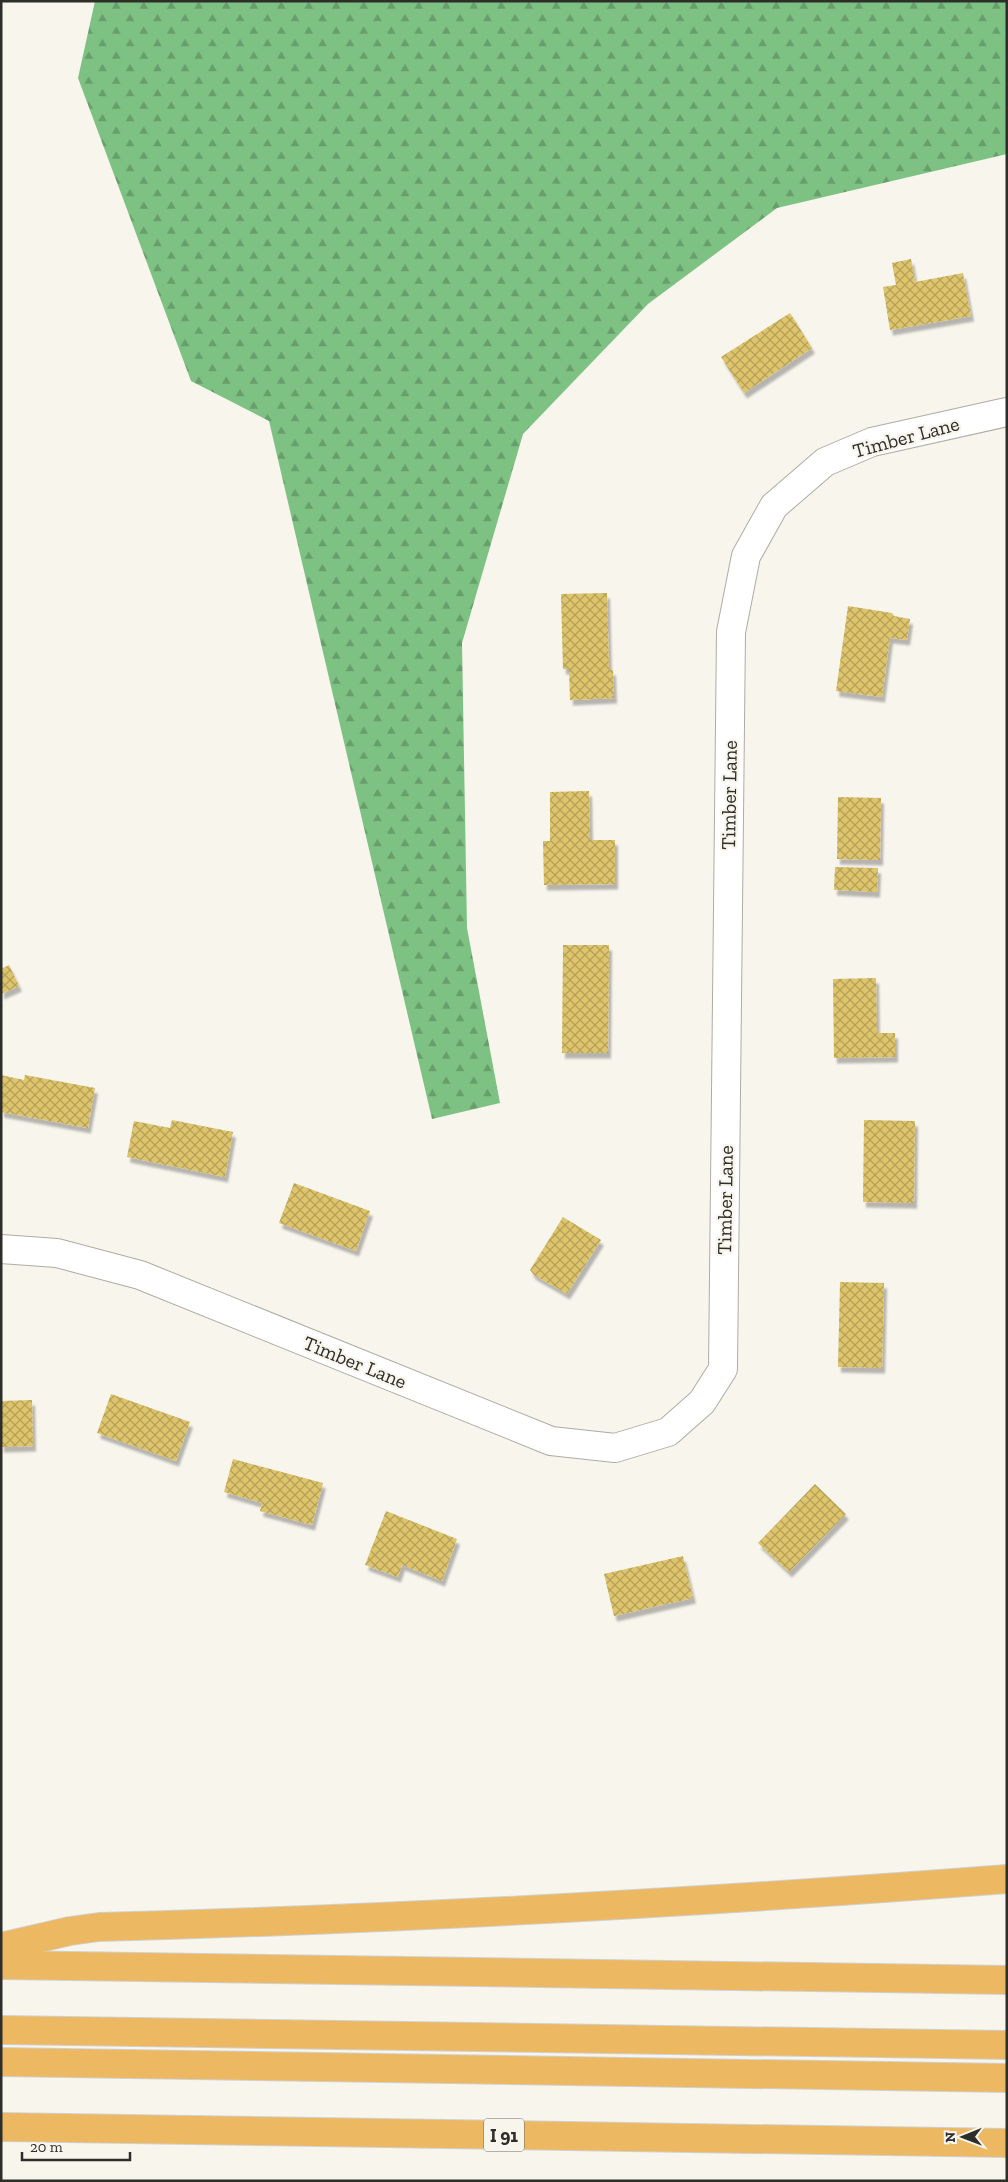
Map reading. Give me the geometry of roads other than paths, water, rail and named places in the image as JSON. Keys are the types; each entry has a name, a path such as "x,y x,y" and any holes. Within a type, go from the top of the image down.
{"highway":[{"path":"1,1947 61,1933 99,1927 348,1919 530,1910 1007,1879"},
{"path":"1,1965 1007,1980"},
{"path":"1,2030 1007,2045"},
{"path":"1,2062 1007,2078"},
{"name":"I 91","path":"1,2127 1007,2142"}],"street":[{"name":"Timber Lane","path":"1,1249 57,1253 140,1275 551,1441 615,1448 668,1432 702,1402 722,1369 730,632 746,556 774,506 825,462 872,442 1007,412"}]}
